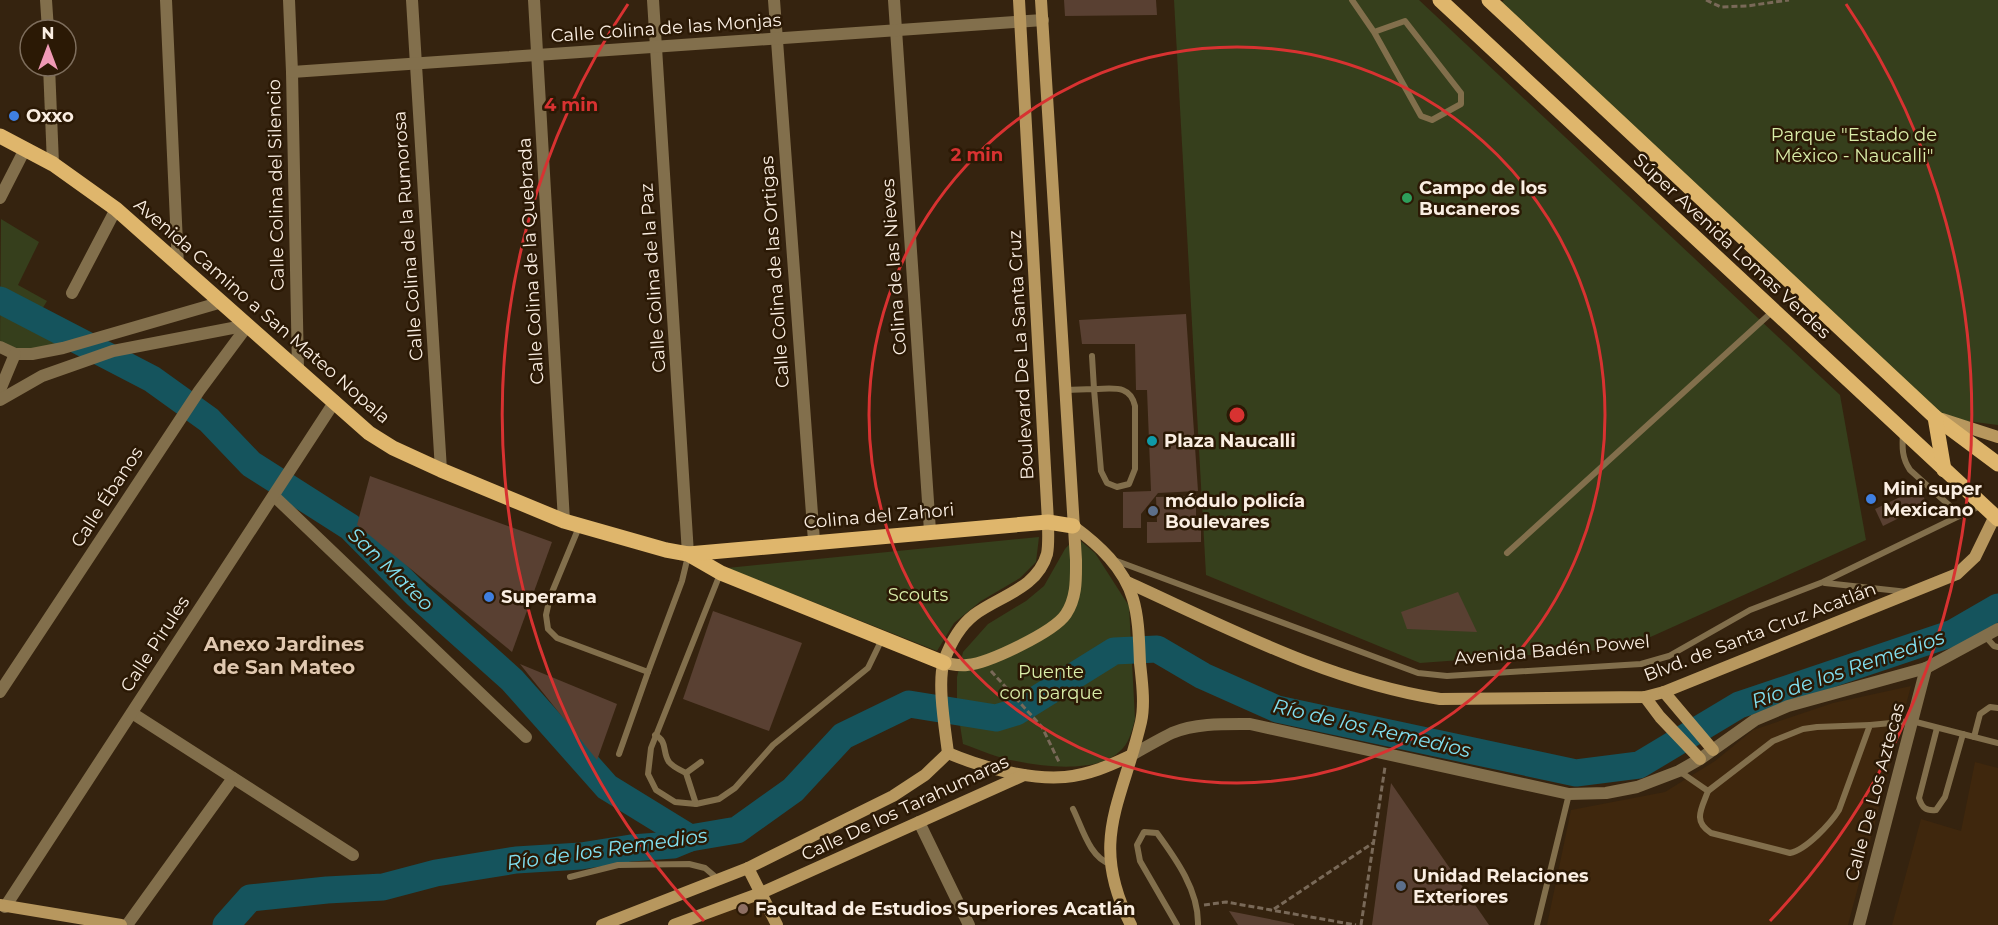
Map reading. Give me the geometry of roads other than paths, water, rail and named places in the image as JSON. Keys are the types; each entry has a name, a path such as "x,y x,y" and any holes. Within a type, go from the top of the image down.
{"main road":[{"name":"Boulevard De La Santa Cruz","path":"948,753 942,683 944,663 956,635 974,615 1028,583 1040,568 1047,553 1048,522 1019,0"},
{"path":"944,663 969,665 1045,632 1059,622 1067,612 1074,596 1076,581 1074,526 1041,0"},
{"name":"Súper Avenida Lomas Verdes","path":"1440,0 1996,518"},
{"name":"Súper Avenida Lomas Verdes","path":"1490,0 1935,417 1998,464"},
{"name":"Avenida Camino a San Mateo Nopala","path":"0,136 52,164 116,209 369,433 393,448 564,521 688,554 721,573 944,663"},
{"path":"1944,470 1935,417 1998,437"},
{"name":"Blvd. de Santa Cruz Acatlán","path":"1127,582 1309,663 1407,693 1440,699 1645,697 1664,693 1957,574 1975,557 1996,518"},
{"name":"Colina del Zahori","path":"688,554 1048,522 1074,526"},
{"path":"1074,526 1110,558 1127,582 1134,600 1138,625 1142,720 1110,828 1113,881 1120,905 1131,925"},
{"path":"1664,693 1711,746"},
{"path":"1645,697 1695,755"},
{"name":"Calle De los Tarahumaras","path":"602,925 748,868 893,796 925,775 948,753 969,762 1024,775"},
{"path":"1024,775 1063,777 1108,766 1130,756"},
{"name":"Calle De los Tarahumaras","path":"674,925 761,893 1024,775"},
{"path":"748,868 777,925"},
{"path":"3,906 62,921 121,925"}],"street":[{"path":"46,0 47,18"},
{"path":"166,0 178,266"},
{"name":"Calle Colina del Silencio","path":"289,0 298,369"},
{"name":"Calle Colina de la Rumorosa","path":"412,0 441,470"},
{"name":"Calle Colina de la Quebrada","path":"534,0 564,521"},
{"name":"Calle Colina de la Paz","path":"653,0 688,554"},
{"name":"Calle Colina de las Ortigas","path":"774,0 814,541"},
{"name":"Colina de las Nieves","path":"894,0 930,531"},
{"name":"Calle Colina de las Monjas","path":"292,72 1043,20"},
{"path":"49,78 52,164"},
{"path":"0,198 25,149"},
{"path":"72,293 116,209"},
{"path":"0,347 15,354 32,354 63,348 222,302"},
{"path":"0,400 42,376 113,351 248,325"},
{"name":"Calle Ébanos","path":"0,692 178,422 248,325"},
{"path":"0,390 15,354"},
{"name":"Calle Pirules","path":"3,906 335,401"},
{"path":"276,492 526,738"},
{"path":"1130,756 1173,733 1193,727 1251,724 1569,794 1606,793 1636,787 1679,771 1695,755 1755,720 1788,706 1926,668 1998,629"},
{"name":"Calle De Los Aztecas","path":"1859,925 1926,668"},
{"path":"132,713 353,855"},
{"path":"128,925 233,778"},
{"path":"919,822 969,925"}],"lane":[{"path":"1352,0 1374,32 1421,116 1432,120 1461,104 1461,93 1405,21 1374,32"},
{"path":"1507,553 1773,311"},
{"path":"1065,390 1094,389 1118,389 1126,390 1133,396 1135,470 1129,484 1117,487 1107,483 1101,471 1094,389 1092,356"},
{"path":"1903,432 1902,451 1904,461 1910,470 1960,515"},
{"name":"Avenida Badén Powel","path":"1110,558 1418,673 1447,676 1641,664 1669,656 1750,610 1823,582 1983,504"},
{"path":"579,526 550,597 546,615 548,629 557,638 648,672"},
{"path":"619,753 682,581 688,554"},
{"path":"721,573 651,748 648,774 656,790 675,802 696,804 718,798 735,788 772,745 868,668 883,639"},
{"path":"1823,582 1911,592"},
{"path":"1985,636 1994,646 1998,647"},
{"path":"1974,737 1980,714 1990,708 1998,708"},
{"path":"1870,725 1839,810 1833,820 1796,852 1785,852 1711,833 1703,828 1699,820 1700,811 1708,791 1773,741 1803,729 1912,721 1998,743"},
{"path":"1937,728 1919,798 1922,807 1928,811 1936,810 1945,797 1963,734"},
{"path":"655,735 664,742 667,760 672,766 686,773 696,804"},
{"path":"686,773 701,762"},
{"path":"1679,771 1708,791"},
{"path":"1538,925 1569,794"},
{"path":"1074,809 1094,851 1103,862 1111,864"},
{"path":"1177,925 1140,861 1137,845 1144,832 1157,833 1167,847 1193,893 1198,925"},
{"path":"570,877 618,865 689,864 705,868 718,879"}],"waterway":[{"name":"San Mateo","path":"0,300 152,379 209,420 251,464 350,527 417,595 512,680 607,787 690,838"},
{"name":"Río de los Remedios","path":"226,925 250,898 383,887 436,873 516,860 581,856 631,848 673,845 690,838 737,830 793,790 843,736 909,704 996,718 1016,712 1114,651 1157,649 1203,676 1277,709 1576,773 1639,765 1739,705 1953,633 1998,607"}],"place":[{"name":"Oxxo","path":"14,116"},
{"name":"Campo de los Bucaneros","path":"1407,198"},
{"name":"Plaza Naucalli","path":"1152,441"},
{"name":"Mini super Mexicano","path":"1871,499"},
{"name":"módulo policía Boulevares","path":"1153,511"},
{"name":"Superama","path":"489,597"},
{"name":"Unidad Relaciones Exteriores","path":"1401,886"},
{"name":"Facultad de Estudios Superiores Acatlán","path":"743,909"}],"district":[{"name":"Anexo Jardines de San Mateo","path":"284,656"}],"park label":[{"name":"Parque \"Estado de México - Naucalli\"","path":"1854,145"},
{"name":"Scouts","path":"918,595"},
{"name":"Puente con parque","path":"1051,682"}]}
